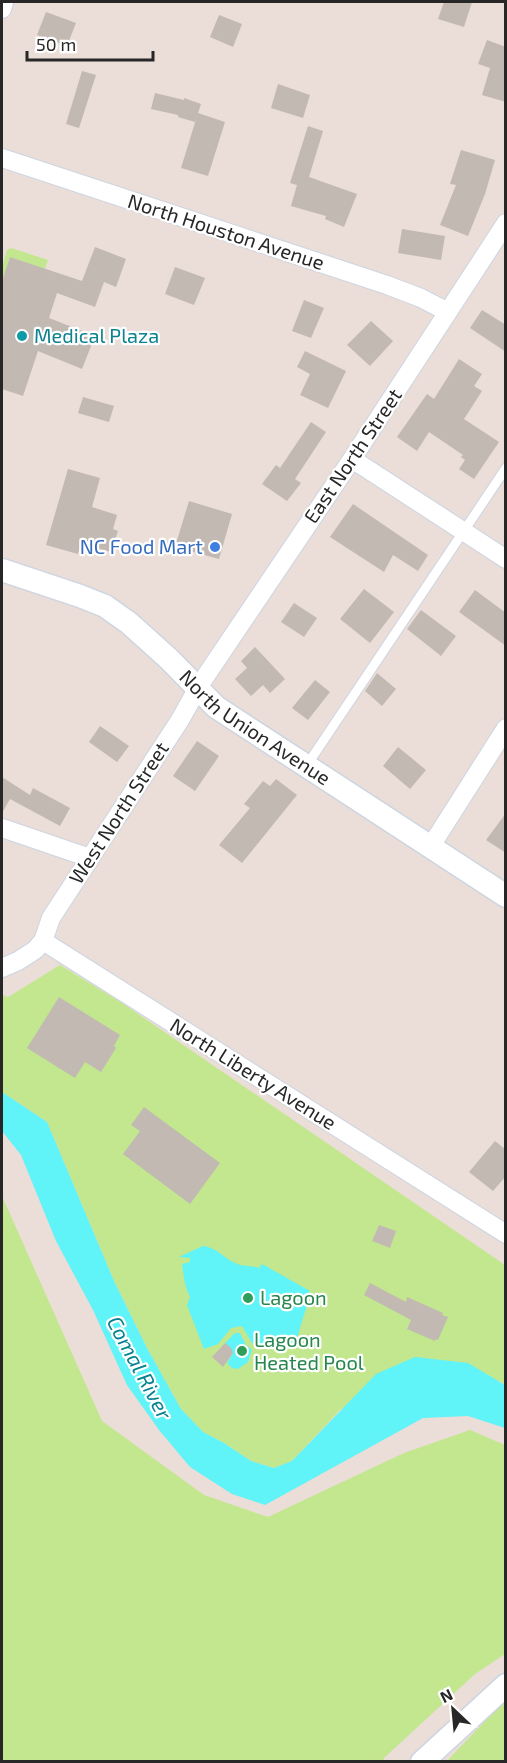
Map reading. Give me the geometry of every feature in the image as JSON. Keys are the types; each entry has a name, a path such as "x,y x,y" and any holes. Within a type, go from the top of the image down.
{"street":[{"path":"2,9 4,2"},
{"name":"North Houston Avenue","path":"2,159 387,285 421,298 448,312"},
{"name":"East North Street","path":"198,686 352,459 506,223"},
{"path":"352,459 506,559"},
{"name":"North Union Avenue","path":"2,570 105,606 129,623 198,686 216,707 506,896"},
{"name":"West North Street","path":"43,941 51,918 175,727 198,686"},
{"path":"431,846 506,728"},
{"path":"2,828 90,858"},
{"path":"2,968 27,956 43,941"},
{"name":"North Liberty Avenue","path":"43,941 506,1234"},
{"path":"422,1761 506,1685"}],"lane":[{"path":"307,765 506,468"}],"green space":[{"path":"11,248 48,260 45,269 10,257 2,281 2,268 7,250"},
{"path":"60,965 122,1003 505,1265 505,1385 500,1381 341,1409 292,1461 274,1468 251,1461 203,1432 181,1409 147,1348 114,1281 47,1122 2,1092 2,995 8,997"},
{"path":"2,1196 102,1421 204,1495 268,1517 404,1453 470,1430 505,1445 505,1654 475,1674 383,1761 2,1761"},
{"path":"505,1700 505,1761 446,1762"}],"water":[{"name":"Comal River","path":"2,1092 47,1122 114,1281 147,1348 181,1409 203,1432 251,1461 274,1468 292,1461 376,1374 415,1357 468,1363 505,1385 505,1428 468,1416 423,1418 265,1505 232,1494 190,1467 159,1430 127,1385 93,1310 56,1241 21,1155 2,1131"},
{"name":"Lagoon","path":"203,1246 212,1248 238,1264 259,1268 262,1264 310,1291 306,1299 309,1301 294,1342 282,1347 252,1343 242,1326 231,1328 218,1344 204,1349 187,1305 190,1297 182,1264 190,1262 190,1258 179,1257"},
{"name":"Lagoon Heated Pool","path":"235,1333 240,1333 246,1345 252,1350 248,1362 238,1369 232,1368 227,1363 233,1353 225,1343"}],"building":[{"path":"444,2 472,2 464,27 438,19"},
{"path":"46,12 76,23 67,46 37,35"},
{"path":"219,15 242,24 233,47 210,37"},
{"path":"487,40 506,47 506,102 482,95 490,68 478,64"},
{"path":"82,71 96,75 79,128 66,124"},
{"path":"278,84 310,95 303,118 271,108"},
{"path":"155,93 184,100 184,98 201,104 195,122 178,117 178,115 151,109"},
{"path":"198,113 225,122 208,176 181,168"},
{"path":"308,126 323,131 309,177 357,194 344,227 325,219 326,216 291,206 297,185 290,183"},
{"path":"461,150 495,160 485,194 468,236 440,225 456,185 450,184"},
{"path":"402,229 445,236 441,260 398,253"},
{"path":"95,247 126,259 116,287 104,282 95,307 57,293 49,318 95,336 82,369 38,351 23,396 2,389 2,281 10,257 82,281"},
{"path":"175,267 205,278 194,305 165,294"},
{"path":"304,300 324,308 311,338 292,331"},
{"path":"482,310 506,325 506,352 470,328"},
{"path":"371,321 393,341 370,366 347,345"},
{"path":"305,351 346,371 328,408 300,395 310,374 297,367"},
{"path":"459,359 482,374 474,386 482,391 464,419 499,442 474,479 459,469 465,460 461,457 463,455 429,432 417,451 397,437 427,394 434,399"},
{"path":"83,397 114,406 109,422 78,413"},
{"path":"311,422 326,432 295,479 301,483 287,501 262,484 276,465 280,468"},
{"path":"68,469 100,478 92,507 117,515 113,529 118,531 111,552 81,543 78,554 46,545"},
{"path":"189,501 232,514 219,559 175,547"},
{"path":"353,504 428,555 418,571 393,555 384,572 330,537"},
{"path":"364,589 394,612 370,643 340,619"},
{"path":"475,590 506,613 506,646 459,612"},
{"path":"294,603 317,618 304,637 281,622"},
{"path":"421,610 456,636 441,656 407,629"},
{"path":"255,647 285,679 270,693 263,685 251,696 235,679 247,668 241,661"},
{"path":"377,673 396,689 382,706 365,691"},
{"path":"315,680 330,692 308,720 292,708"},
{"path":"100,726 129,746 117,762 89,742"},
{"path":"197,741 219,756 195,791 173,776"},
{"path":"398,747 426,770 410,789 383,766"},
{"path":"2,777 30,795 33,788 70,808 60,826 10,799 2,813"},
{"path":"276,779 297,795 242,863 219,845 250,808 244,804 263,781 270,786"},
{"path":"506,813 506,853 486,840"},
{"path":"59,997 120,1035 114,1046 116,1048 101,1072 85,1062 75,1078 27,1048"},
{"path":"144,1107 220,1163 190,1204 123,1154 140,1131 131,1125"},
{"path":"495,1141 506,1150 506,1176 493,1191 469,1172"},
{"path":"379,1225 396,1231 390,1248 372,1241"},
{"path":"370,1283 406,1302 407,1297 448,1317 438,1340 435,1341 407,1329 411,1320 364,1295"},
{"path":"225,1343 233,1353 223,1367 212,1357"}],"place":[{"name":"Medical Plaza","path":"22,336"},
{"name":"NC Food Mart","path":"215,547"},
{"name":"Lagoon","path":"248,1298"},
{"name":"Lagoon Heated Pool","path":"242,1351"}]}
